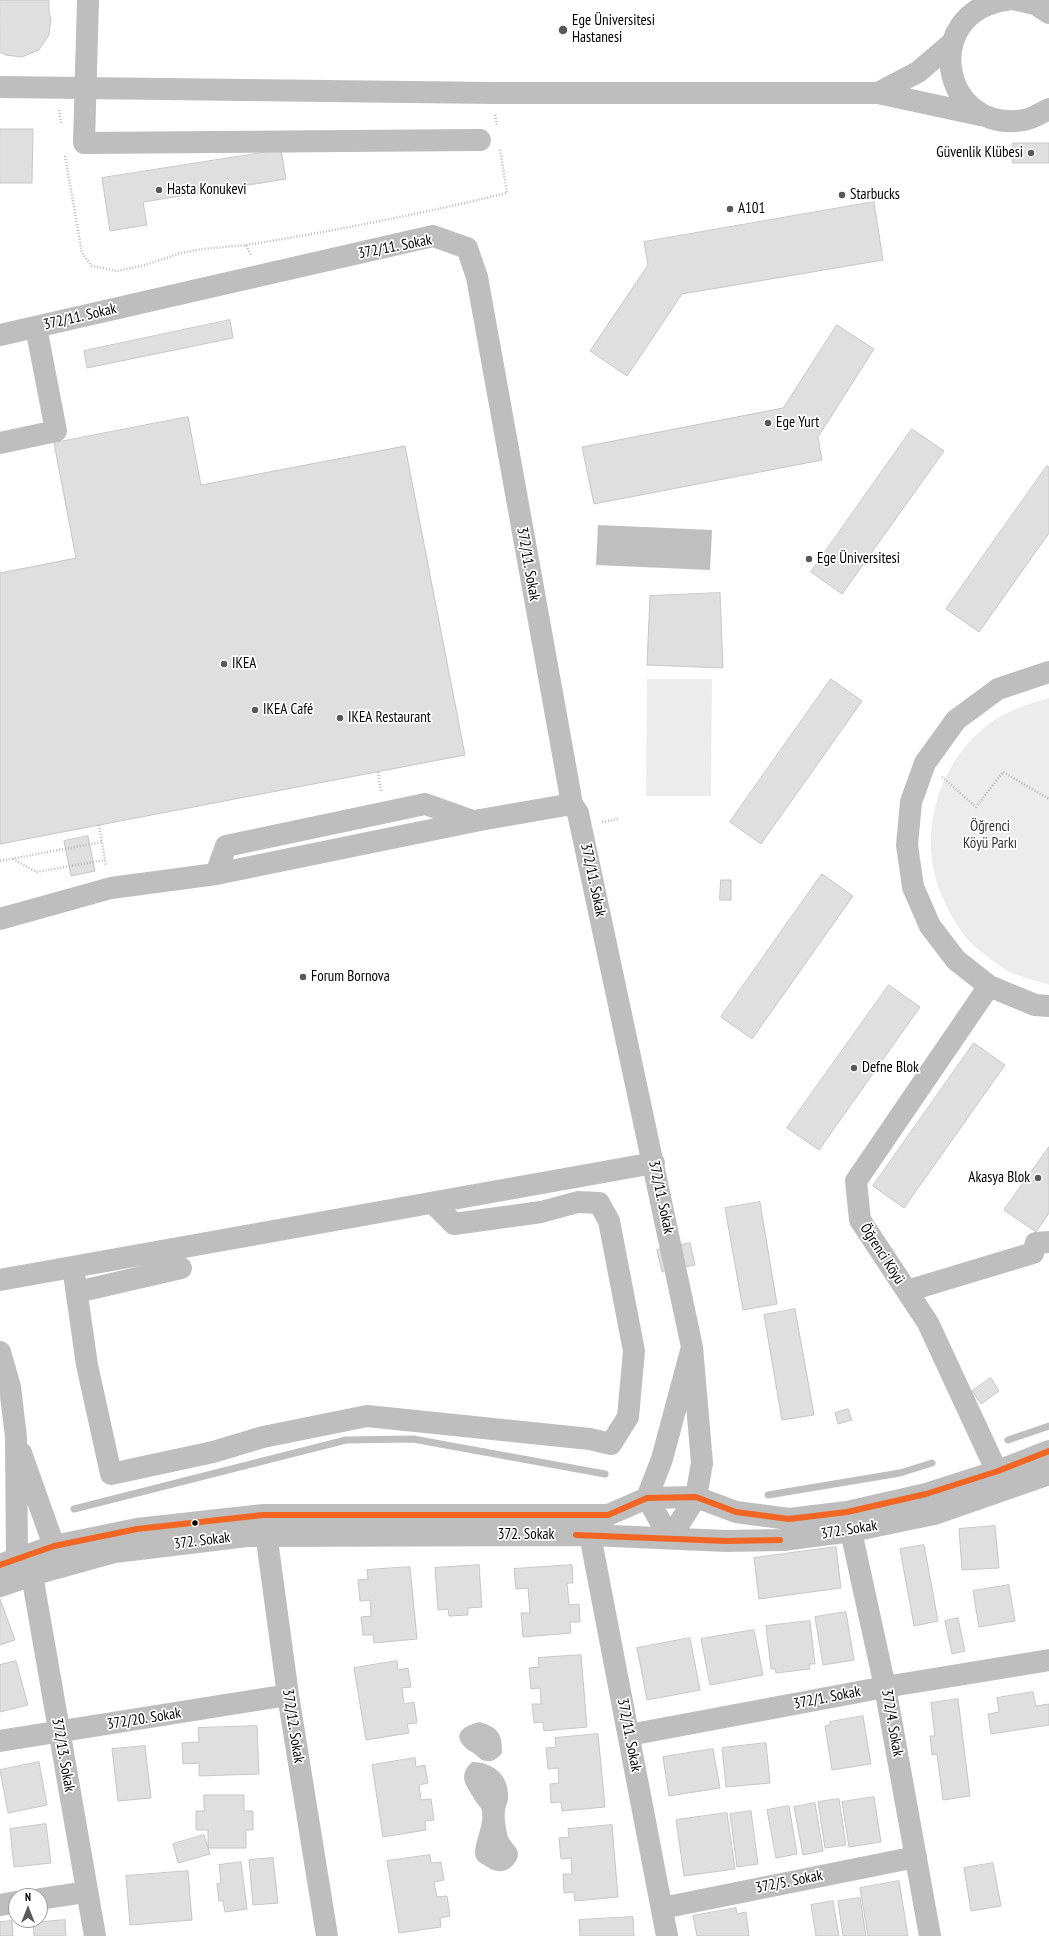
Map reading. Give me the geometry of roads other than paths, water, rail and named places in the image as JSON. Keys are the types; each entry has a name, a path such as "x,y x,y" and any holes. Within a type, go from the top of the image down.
{"street":[{"path":"88,0 84,143 493,139"},
{"path":"1017,0 1035,4 1049,13"},
{"path":"984,116 967,104 955,86 949,65 951,44 958,28 972,12 994,1"},
{"path":"878,93 918,72 951,44"},
{"path":"0,87 492,93 878,93 1005,122 1025,120 1049,109"},
{"name":"372/11. Sokak","path":"0,335 433,236 467,248 477,277 572,804 578,813 654,1163 692,1348 702,1463 696,1497 670,1538"},
{"path":"0,443 56,431 36,327"},
{"path":"1049,672 998,689 956,720 926,762 911,802 907,844 913,887 930,926 956,960 989,986 1035,1005 1049,1006"},
{"path":"0,919 111,888 216,874 226,846 425,804 473,821 572,804"},
{"name":"Öğrenci Köyü","path":"989,986 856,1181 860,1220 928,1323 1002,1480"},
{"path":"0,1280 434,1204 654,1163"},
{"path":"73,1267 87,1365 111,1474 213,1452 270,1435 367,1416 590,1439 610,1444 628,1417 634,1351 609,1221 599,1203 578,1202 541,1212 454,1224 434,1204"},
{"path":"907,1291 1033,1253 1036,1243 1049,1242"},
{"path":"77,1292 181,1268"},
{"name":"372/11. Sokak","path":"647,1498 662,1459 692,1348"},
{"path":"0,1352 10,1387 16,1437 8,1562 32,1575 54,1546 16,1437"},
{"path":"0,1408 10,1387"},
{"name":"372. Sokak","path":"1002,1480 1049,1451"},
{"name":"372. Sokak","path":"0,1586 32,1575 115,1552 247,1536 266,1525 590,1535 726,1541 783,1540 849,1522 926,1494 1002,1480 1049,1474"},
{"name":"372. Sokak","path":"8,1562 54,1546 137,1529 608,1515 647,1498 696,1497 736,1512 789,1520 849,1522"},
{"path":"647,1498 670,1538"},
{"name":"372/4. Sokak","path":"849,1522 885,1687 930,1936"},
{"name":"372/12. Sokak","path":"266,1525 288,1696 327,1936"},
{"name":"372/11. Sokak","path":"590,1535 667,1936"},
{"name":"372/13. Sokak","path":"32,1575 86,1892 95,1936"},
{"name":"372/1. Sokak","path":"629,1735 885,1687 1049,1660"},
{"name":"372/20. Sokak","path":"0,1741 59,1733 288,1696"},
{"name":"372/5. Sokak","path":"662,1908 916,1857"},
{"path":"48,1898 86,1892"}],"waterway":[{"path":"1008,1440 1049,1426"},
{"path":"74,1509 346,1440 413,1439 605,1474"},
{"path":"768,1495 900,1473 932,1463"}],"place":[{"name":"Ege Üniversitesi Hastanesi","path":"563,30"},
{"name":"Güvenlik Klübesi","path":"1031,153"},
{"name":"Hasta Konukevi","path":"159,190"},
{"name":"Starbucks","path":"842,195"},
{"name":"A101","path":"730,209"},
{"name":"Ege Yurt","path":"768,423"},
{"name":"Ege Üniversitesi","path":"809,559"},
{"name":"IKEA","path":"224,664"},
{"name":"IKEA Café","path":"255,710"},
{"name":"IKEA Restaurant","path":"340,718"},
{"name":"Forum Bornova","path":"303,977"},
{"name":"Defne Blok","path":"854,1068"},
{"name":"Akasya Blok","path":"1038,1178"}],"park label":[{"name":"Öğrenci Köyü Parkı","path":"990,836"}]}
